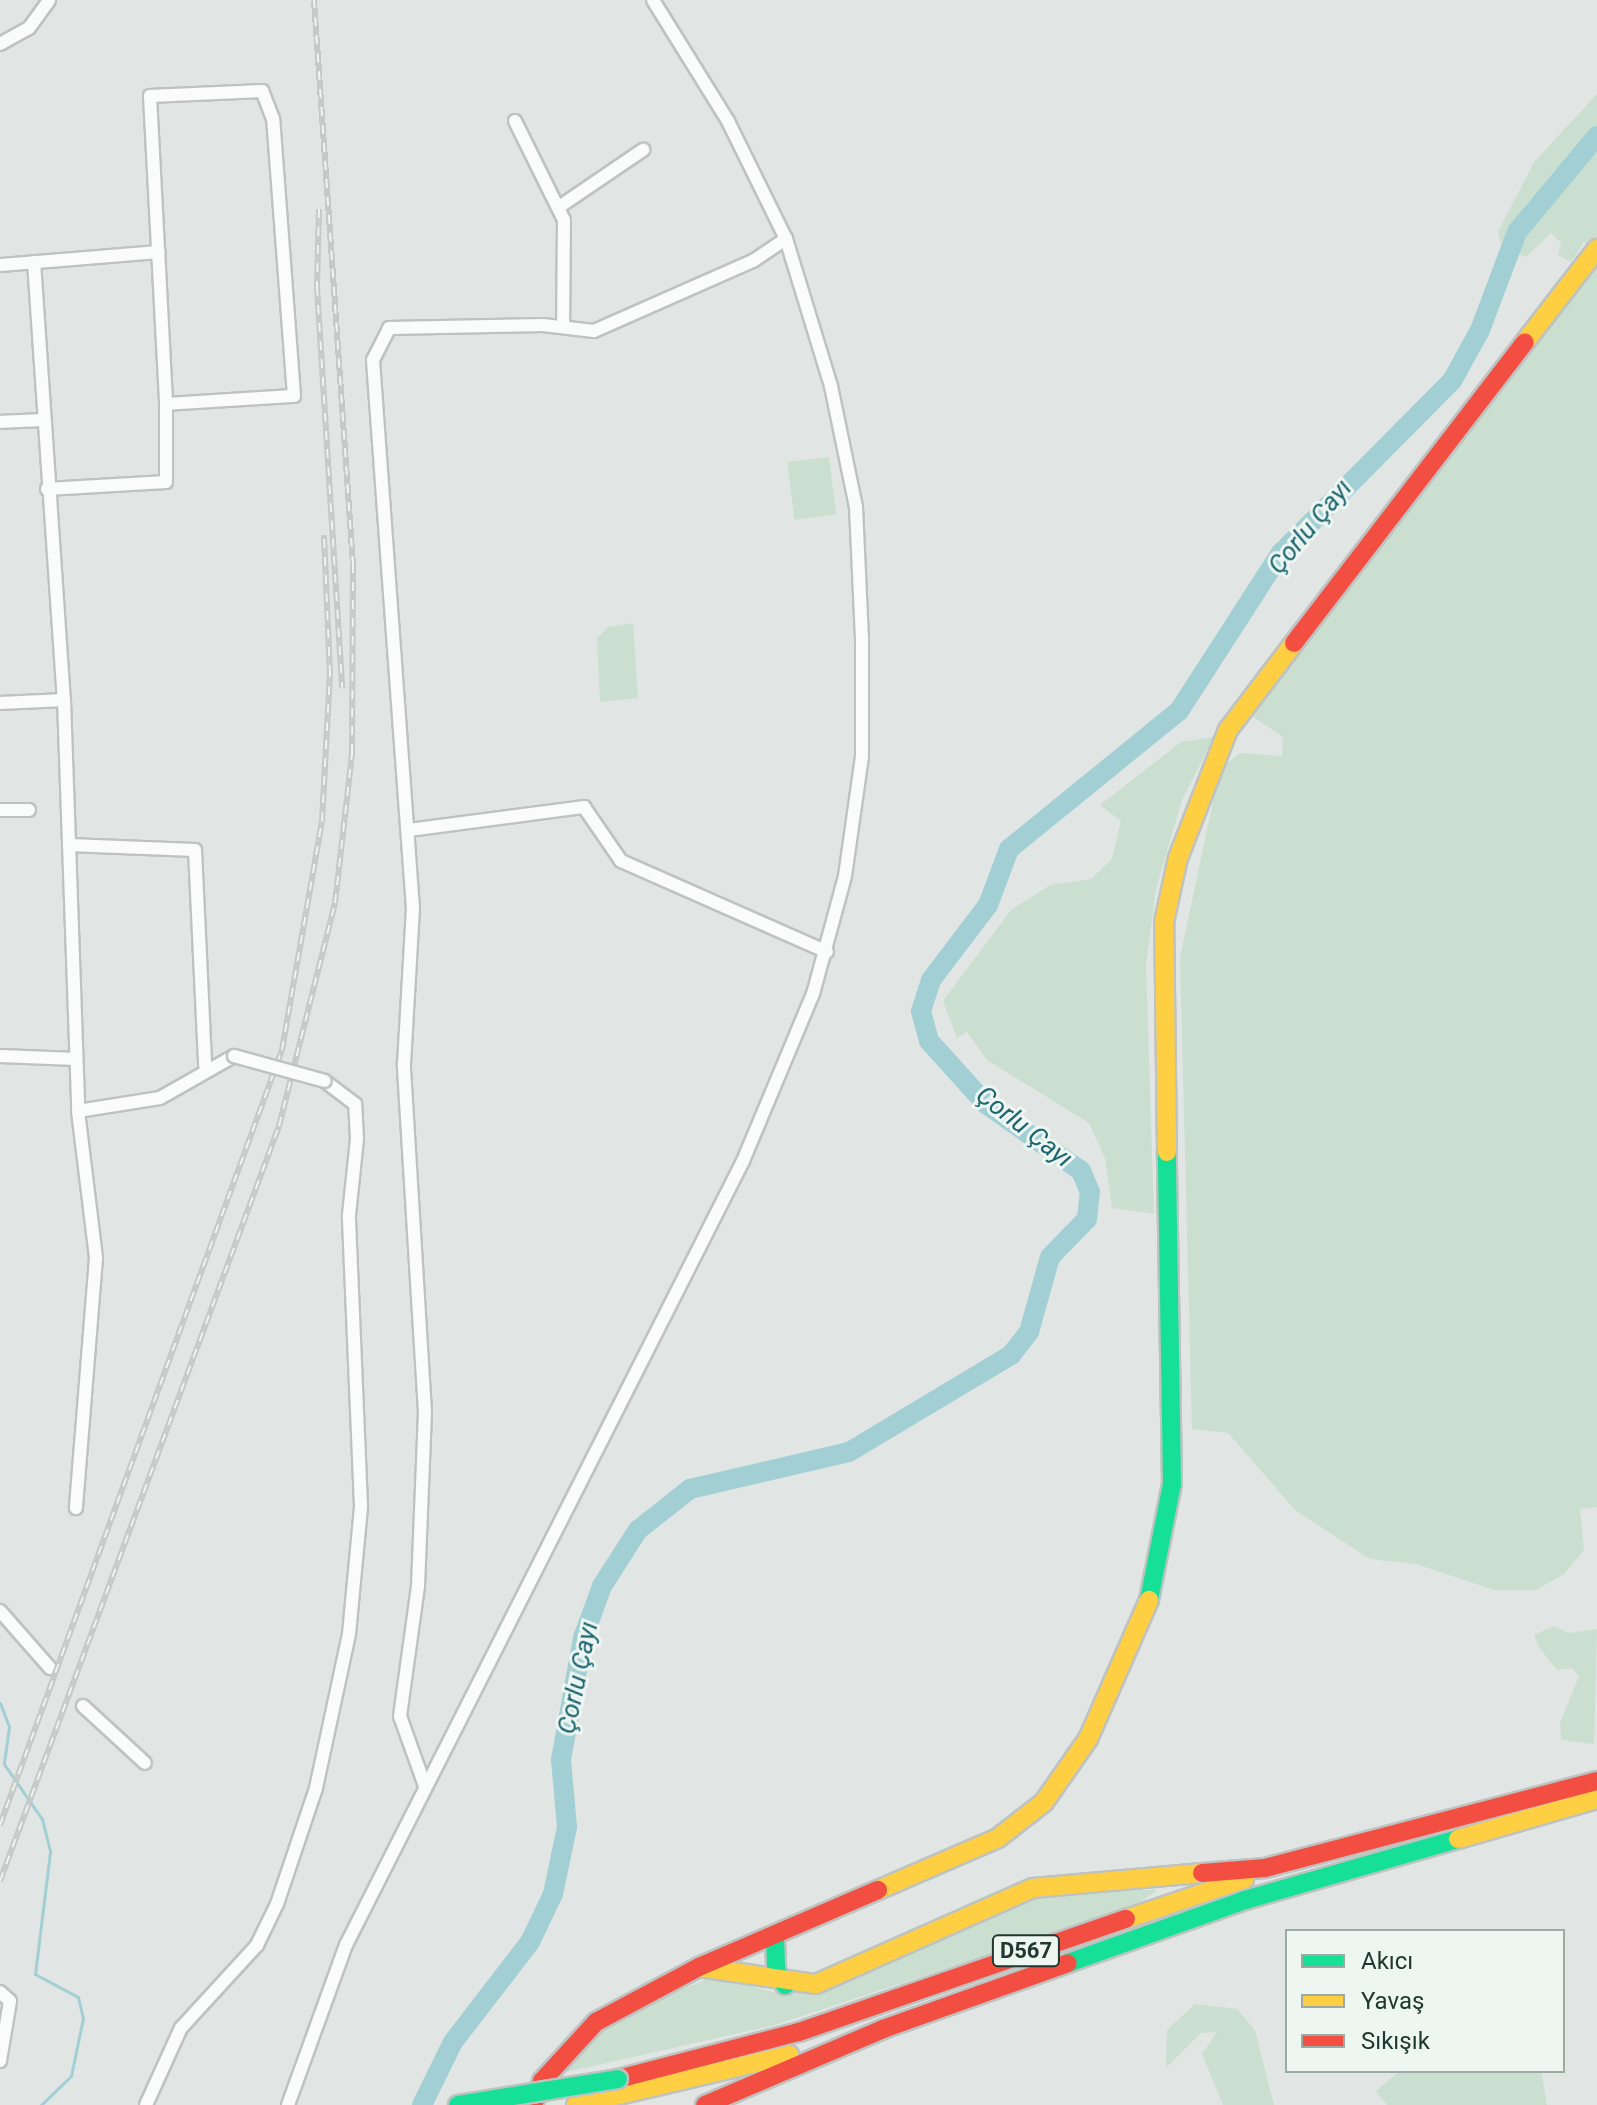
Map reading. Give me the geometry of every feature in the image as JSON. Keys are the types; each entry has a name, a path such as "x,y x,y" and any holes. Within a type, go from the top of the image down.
{"main road":[{"path":"533,2105 575,2039 699,1967 775,1937 998,1838 1044,1802 1088,1739 1121,1675 1163,1550 1174,1459 1164,922 1178,858 1228,730 1597,249"},
{"name":"D567","path":"576,2105 620,2087 799,2032 1186,1896 1433,1824 1597,1781"},
{"name":"D567","path":"458,2105 620,2087 883,2029 1245,1900 1597,1799"},
{"path":"699,1967 785,1985 858,1969 1033,1888 1265,1868 1433,1824"},
{"path":"775,1937 776,1971 785,1985"},
{"path":"705,2105 883,2029"}],"street":[{"path":"0,44 29,28 49,0"},
{"path":"288,2105 346,1945 743,1161 827,952 862,757 856,507 831,386 786,239 728,121 653,0"},
{"path":"47,489 166,482 166,404 150,96 262,91 273,119 294,396 166,404"},
{"path":"515,121 559,207 568,280 563,327"},
{"path":"559,207 643,150"},
{"path":"425,1786 400,1716 418,1586 425,1412 404,1064 413,909 409,830 382,545 373,360 379,337 389,328 563,327 594,331 753,261 786,239"},
{"path":"0,265 158,252"},
{"path":"34,262 42,420 64,700 78,1111 96,1258 76,1508"},
{"path":"0,422 42,420"},
{"path":"0,703 64,700"},
{"path":"409,830 584,807 621,861 827,952"},
{"path":"0,810 29,810"},
{"path":"69,845 195,850 205,1066"},
{"path":"0,1056 76,1059"},
{"path":"78,1111 160,1098 205,1066 234,1056 325,1081 355,1104 357,1139 349,1215 361,1506 349,1634 316,1788 277,1904 257,1945 181,2028 146,2105"},
{"path":"0,1611 50,1668"},
{"path":"83,1706 145,1763"},
{"path":"0,1992 10,2001 0,2061"}],"green space":[{"path":"1597,94 1597,246 1584,242 1571,262 1558,255 1561,243 1551,233 1526,257 1502,248 1498,232 1534,162"},
{"path":"1597,255 1597,1507 1580,1509 1584,1550 1564,1574 1536,1590 1494,1590 1416,1564 1370,1559 1295,1510 1228,1433 1192,1429 1180,957 1220,769 1240,753 1282,756 1283,737 1253,717 1276,678 1557,318"},
{"path":"829,457 836,515 794,520 787,462"},
{"path":"633,623 638,698 600,702 597,639 608,627"},
{"path":"1214,737 1182,800 1156,889 1146,965 1154,1214 1112,1208 1105,1158 1089,1123 987,1060 967,1032 957,1038 943,1001 1011,910 1050,885 1091,879 1112,859 1121,821 1100,805 1181,742"},
{"path":"1554,1626 1569,1633 1597,1629 1594,1744 1561,1740 1560,1723 1579,1676 1572,1668 1557,1670 1538,1646 1534,1635"},
{"path":"1057,1890 1158,1890 1132,1907 775,2025 549,2076 593,2027 714,1976 784,1995"},
{"path":"1195,2004 1237,2009 1255,2030 1274,2105 1223,2105 1202,2054 1217,2032 1201,2033 1166,2068 1167,2030"},
{"path":"1398,2073 1541,2073 1547,2105 1387,2105 1376,2091"}],"waterway":[{"name":"Çorlu Çayı","path":"422,2105 453,2042 530,1942 553,1894 567,1827 561,1760 583,1638 602,1586 638,1530 690,1489 849,1452 1011,1355 1029,1332 1050,1257 1087,1219 1090,1192 1081,1171 986,1104 929,1041 921,1011 931,980 988,905 1009,849 1179,711 1281,553 1452,381 1480,330 1517,232 1597,136"},
{"path":"0,1703 9,1727 4,1764 42,1819 50,1852 35,1974 78,1997 83,2018 71,2076 41,2105"}],"railway":[{"path":"0,1881 279,1126 335,903 352,753 353,565 314,0"},
{"path":"319,209 317,287 342,688"},
{"path":"0,1825 282,1050 322,821 330,674 324,535"}],"traffic: fast":[{"path":"1149,1600 1172,1484 1167,1152"},
{"path":"1068,1963 1245,1900 1458,1839"},
{"path":"775,1937 776,1971 785,1985"},
{"path":"458,2105 618,2079"}],"traffic: slow":[{"path":"1525,342 1597,249"},
{"path":"1167,1152 1164,922 1178,858 1228,730 1294,643"},
{"path":"878,1890 998,1838 1044,1802 1088,1739 1149,1600"},
{"path":"1458,1839 1597,1799"},
{"path":"699,1967 816,1984 1033,1888 1202,1873"},
{"path":"1126,1919 1244,1879"},
{"path":"576,2105 789,2055"}],"traffic: jam":[{"path":"1294,643 1525,342"},
{"path":"1202,1873 1265,1868 1597,1781"},
{"path":"533,2105 542,2081 596,2022 699,1967 878,1890"},
{"path":"618,2079 799,2032 1126,1919"},
{"path":"705,2105 883,2029 1068,1963"}]}
